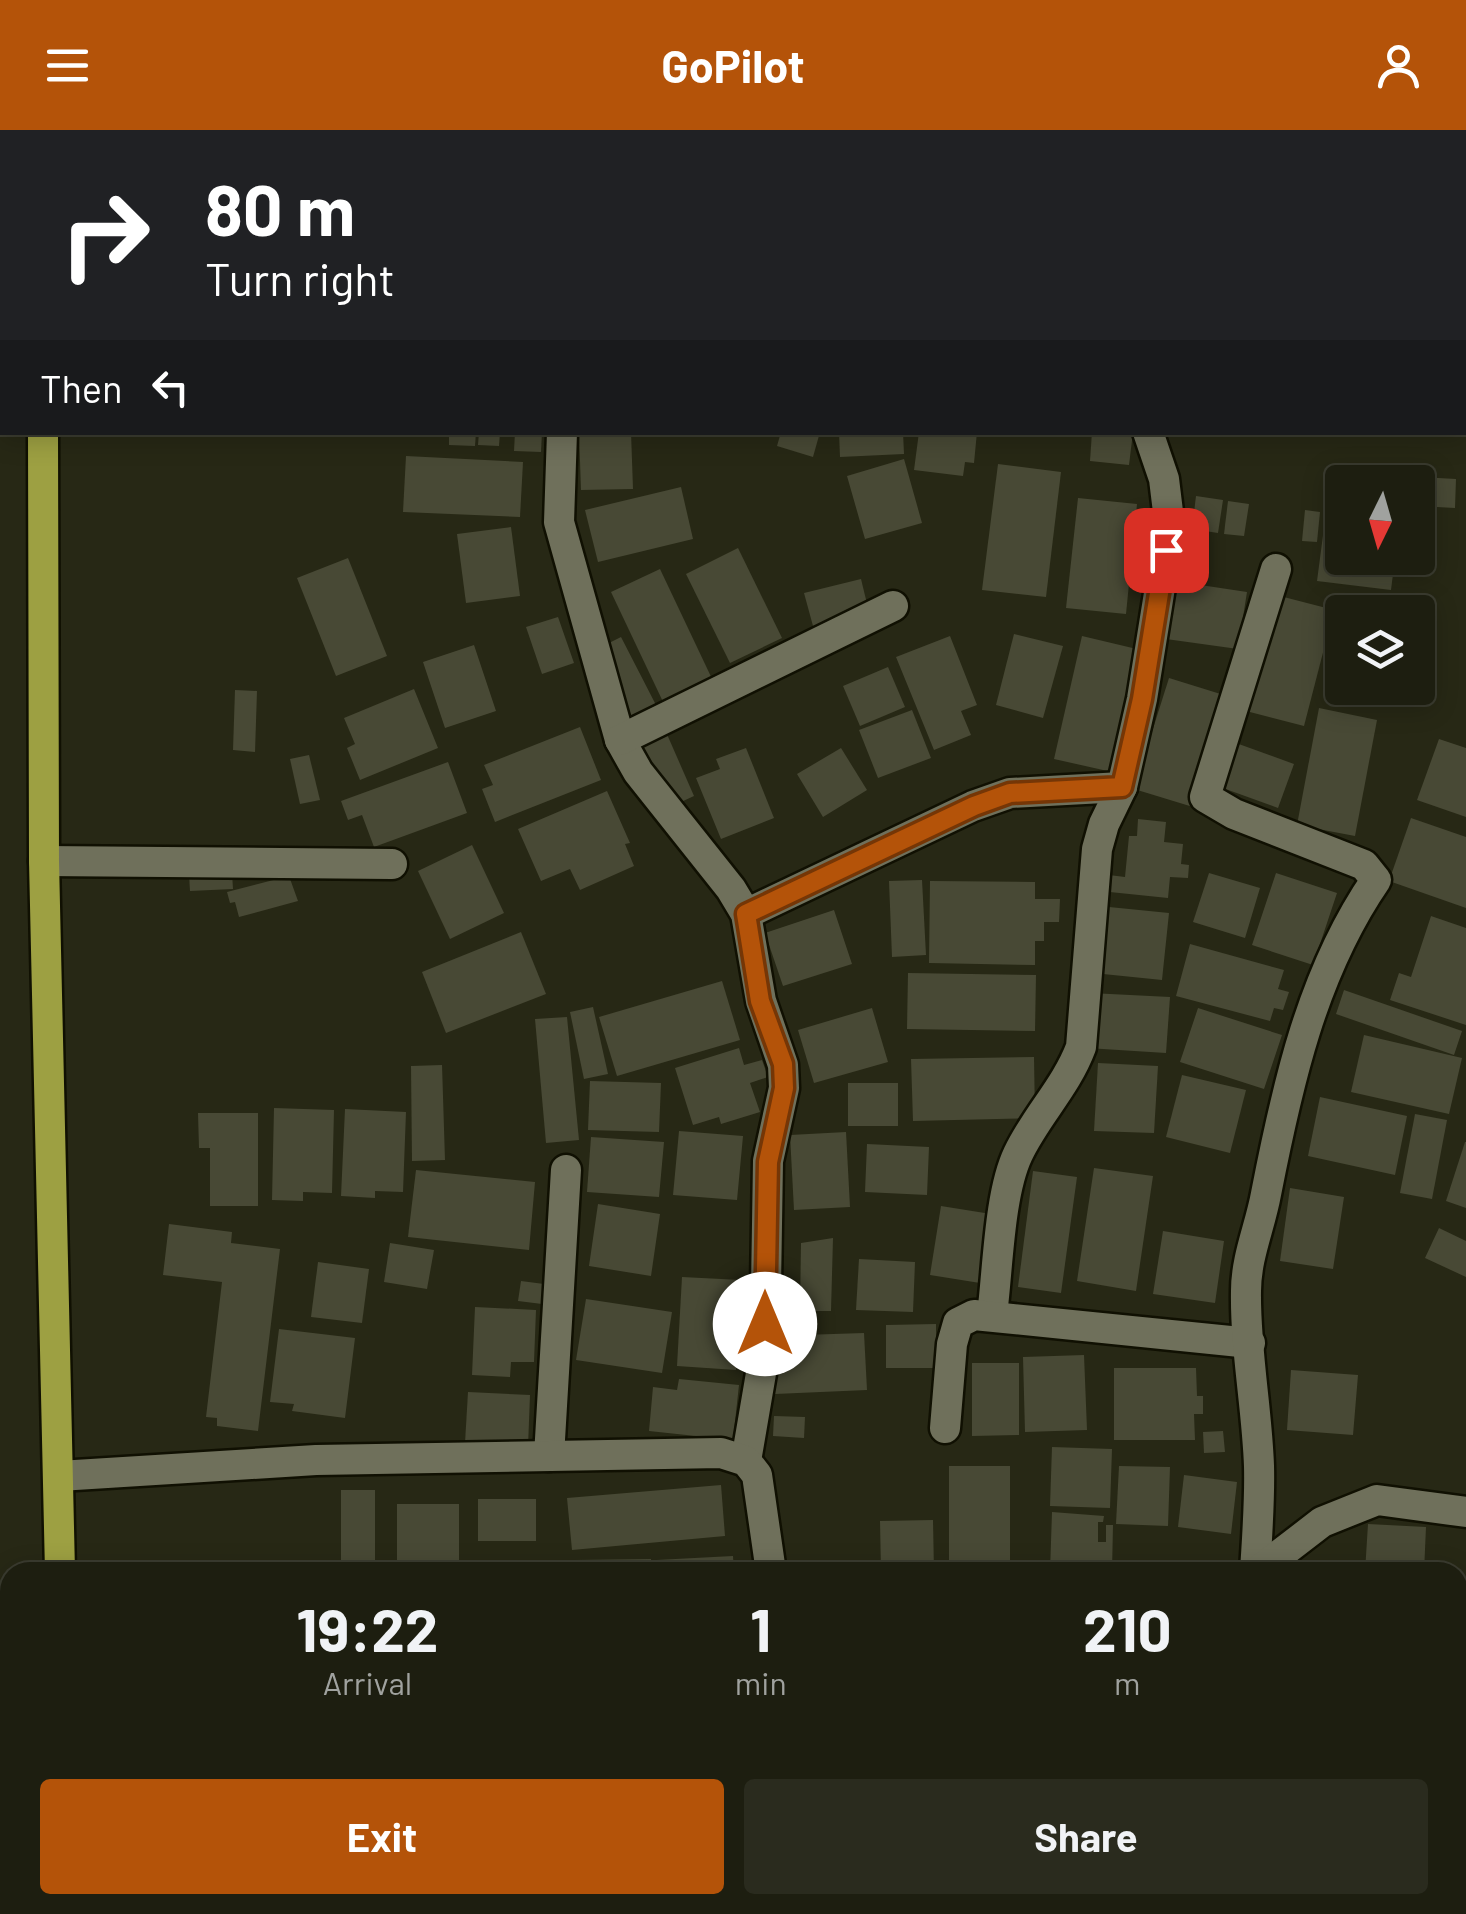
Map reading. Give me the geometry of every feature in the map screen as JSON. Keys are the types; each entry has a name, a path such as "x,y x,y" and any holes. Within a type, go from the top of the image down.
{"highway":[{"path":"42,435 44,861 60,1562"}],"street":[{"path":"562,435 559,522 620,740 638,772 731,889 746,914 760,1001 783,1064 784,1088 768,1162 765,1350 746,1461"},
{"path":"992,1315 1007,1190 1018,1154 1071,1074 1082,1047 1098,850 1104,824 1122,787 1142,699 1169,520 1164,479 1149,435"},
{"path":"1256,1562 1259,1468 1246,1291 1251,1242 1265,1200 1276,1137 1304,1029 1352,916 1376,880 1364,865 1234,814 1205,796 1276,570"},
{"path":"620,740 893,606"},
{"path":"746,914 974,806 1010,793 1122,787"},
{"path":"44,861 392,864"},
{"path":"549,1456 566,1170"},
{"path":"945,1428 952,1344 958,1323 974,1314 1250,1344"},
{"path":"59,1476 316,1460 721,1453 746,1461 757,1475 770,1562"},
{"path":"1269,1562 1322,1522 1377,1500 1466,1512"}],"building":[{"path":"449,435 476,435 475,446 449,445"},
{"path":"479,435 500,435 499,446 478,445"},
{"path":"515,435 542,435 541,452 514,451"},
{"path":"579,435 631,435 633,489 581,490"},
{"path":"780,435 819,435 813,457 777,446"},
{"path":"839,435 903,435 904,454 840,457"},
{"path":"919,435 977,435 974,463 965,462 963,476 914,470"},
{"path":"1092,435 1133,435 1129,465 1090,461"},
{"path":"406,456 523,462 520,517 403,512"},
{"path":"904,459 922,523 865,539 847,476"},
{"path":"998,464 1061,472 1046,597 982,590"},
{"path":"1435,478 1456,479 1455,508 1435,507"},
{"path":"681,487 693,539 598,562 585,510"},
{"path":"1196,496 1223,500 1218,533 1192,529"},
{"path":"1078,498 1137,504 1126,614 1066,608"},
{"path":"1228,501 1249,504 1244,536 1224,534"},
{"path":"1305,510 1320,512 1317,542 1302,541"},
{"path":"1325,520 1325,575 1393,575 1391,590 1317,581"},
{"path":"511,527 520,596 466,603 457,534"},
{"path":"738,548 782,638 730,663 686,574"},
{"path":"348,558 387,656 336,676 297,578"},
{"path":"660,569 714,683 665,706 611,592"},
{"path":"861,579 869,612 813,626 804,593"},
{"path":"1174,581 1247,592 1238,649 1166,639"},
{"path":"1276,595 1325,608 1325,645 1304,726 1246,711"},
{"path":"558,617 574,663 542,674 526,627"},
{"path":"1014,634 1063,646 1043,718 996,705"},
{"path":"950,636 977,705 961,711 971,735 934,750 896,657"},
{"path":"1082,636 1141,650 1112,772 1054,759"},
{"path":"621,637 657,707 633,719 615,683 621,681 603,646"},
{"path":"474,645 496,711 445,728 423,662"},
{"path":"888,667 905,707 860,726 843,686"},
{"path":"1169,678 1227,696 1193,807 1134,789"},
{"path":"414,689 438,748 360,780 347,748 355,744 344,718"},
{"path":"235,690 257,691 255,752 233,750"},
{"path":"1319,708 1377,720 1355,836 1297,825"},
{"path":"912,710 931,758 878,778 859,730"},
{"path":"580,727 601,780 495,822 482,789 493,785 484,765"},
{"path":"666,732 694,796 668,808 639,743"},
{"path":"1439,739 1466,748 1466,817 1417,800"},
{"path":"1236,743 1294,764 1278,808 1220,787"},
{"path":"746,748 774,818 721,839 696,778 720,769 716,759"},
{"path":"841,748 867,790 823,817 797,774"},
{"path":"309,755 320,800 300,804 290,759"},
{"path":"448,762 467,813 374,847 362,815 348,820 341,801"},
{"path":"607,791 630,843 625,844 634,866 580,890 570,869 541,881 518,829"},
{"path":"1411,818 1466,837 1466,908 1389,881"},
{"path":"1138,819 1166,822 1164,842 1183,844 1181,864 1189,865 1188,878 1170,877 1168,898 1100,891 1101,874 1125,877 1129,836 1137,836"},
{"path":"472,845 504,913 450,939 418,871"},
{"path":"232,872 233,889 190,891 189,874"},
{"path":"1209,873 1260,888 1245,938 1193,922"},
{"path":"1276,873 1337,893 1313,965 1252,945"},
{"path":"289,876 298,901 239,917 235,902 230,903 227,892"},
{"path":"922,880 926,955 892,957 889,881"},
{"path":"930,881 1035,882 1035,899 1060,899 1059,922 1044,922 1044,941 1035,941 1035,965 929,963"},
{"path":"1109,907 1169,913 1162,980 1103,974"},
{"path":"834,910 852,964 783,986 765,933"},
{"path":"1431,916 1466,928 1466,1025 1390,1000 1399,973 1411,977"},
{"path":"521,932 546,994 446,1033 422,972"},
{"path":"1190,944 1284,970 1278,989 1289,992 1283,1010 1274,1008 1270,1021 1176,996"},
{"path":"908,973 1036,975 1035,1031 907,1029"},
{"path":"722,981 740,1040 617,1076 599,1017"},
{"path":"1344,990 1462,1031 1454,1055 1336,1014"},
{"path":"1090,993 1170,997 1166,1053 1087,1048"},
{"path":"593,1007 608,1074 584,1079 570,1012"},
{"path":"872,1008 888,1062 814,1083 798,1030"},
{"path":"1198,1008 1282,1035 1264,1089 1180,1062"},
{"path":"567,1017 579,1140 546,1143 535,1019"},
{"path":"1364,1035 1462,1058 1449,1114 1351,1092"},
{"path":"739,1048 744,1065 762,1060 768,1077 750,1083 760,1112 721,1124 719,1117 693,1125 675,1068"},
{"path":"1034,1057 1035,1118 913,1121 911,1059"},
{"path":"1098,1063 1158,1066 1154,1133 1094,1131"},
{"path":"442,1065 445,1160 412,1161 411,1066"},
{"path":"1182,1075 1246,1090 1230,1153 1166,1137"},
{"path":"590,1081 661,1083 659,1132 588,1130"},
{"path":"848,1083 898,1083 898,1126 848,1126"},
{"path":"1320,1097 1407,1116 1395,1175 1308,1156"},
{"path":"274,1108 334,1110 332,1193 303,1192 303,1201 272,1200"},
{"path":"345,1109 406,1112 403,1192 375,1191 375,1198 341,1196"},
{"path":"198,1113 258,1113 258,1206 210,1206 210,1148 199,1148"},
{"path":"1415,1114 1447,1120 1432,1199 1400,1193"},
{"path":"679,1131 743,1136 737,1200 673,1195"},
{"path":"846,1132 850,1207 794,1210 790,1135"},
{"path":"591,1137 664,1142 659,1197 587,1192"},
{"path":"1466,1142 1466,1208 1446,1201"},
{"path":"867,1144 929,1147 927,1195 865,1192"},
{"path":"1094,1168 1153,1176 1136,1291 1077,1281"},
{"path":"416,1170 535,1182 529,1250 408,1237"},
{"path":"1033,1171 1077,1177 1061,1293 1018,1287"},
{"path":"1290,1188 1344,1197 1333,1269 1280,1261"},
{"path":"598,1204 660,1214 651,1276 589,1266"},
{"path":"941,1206 991,1214 980,1283 930,1275"},
{"path":"169,1224 232,1232 231,1243 280,1249 258,1431 217,1426 217,1418 206,1417 222,1282 163,1275"},
{"path":"1439,1228 1466,1241 1466,1277 1425,1258"},
{"path":"1163,1231 1224,1241 1215,1303 1153,1294"},
{"path":"833,1238 831,1311 800,1311 801,1243"},
{"path":"390,1243 434,1250 427,1289 384,1282"},
{"path":"859,1259 915,1262 913,1312 856,1310"},
{"path":"318,1262 369,1269 362,1323 311,1317"},
{"path":"682,1277 741,1280 736,1370 677,1366"},
{"path":"521,1281 544,1284 542,1304 518,1301"},
{"path":"586,1299 672,1312 662,1373 576,1360"},
{"path":"475,1307 536,1310 534,1362 511,1362 510,1377 472,1375"},
{"path":"936,1324 936,1368 886,1368 886,1325"},
{"path":"279,1329 355,1338 345,1418 292,1411 294,1404 270,1402"},
{"path":"864,1333 867,1390 775,1394 772,1336"},
{"path":"1084,1355 1087,1430 1025,1432 1023,1357"},
{"path":"972,1363 1019,1363 1019,1435 972,1436"},
{"path":"1114,1368 1196,1368 1197,1396 1203,1396 1203,1414 1194,1414 1195,1440 1114,1440"},
{"path":"1291,1370 1358,1375 1353,1435 1287,1430"},
{"path":"679,1379 739,1385 733,1440 649,1431 653,1387 677,1390"},
{"path":"468,1392 530,1395 528,1447 465,1443"},
{"path":"774,1416 805,1417 804,1438 773,1436"},
{"path":"1223,1431 1225,1452 1204,1453 1203,1432"},
{"path":"1052,1447 1112,1449 1110,1508 1050,1506"},
{"path":"949,1466 1010,1466 1010,1562 949,1562"},
{"path":"1119,1466 1170,1467 1168,1526 1116,1524"},
{"path":"1184,1475 1237,1482 1231,1534 1178,1527"},
{"path":"721,1485 725,1536 572,1550 567,1498"},
{"path":"341,1490 375,1490 375,1561 341,1561"},
{"path":"478,1499 536,1499 536,1541 478,1541"},
{"path":"397,1504 459,1504 459,1562 397,1562"},
{"path":"1052,1512 1104,1516 1103,1522 1098,1522 1098,1542 1106,1542 1106,1525 1113,1525 1112,1562 1050,1562"},
{"path":"933,1520 934,1562 881,1562 880,1521"},
{"path":"1368,1524 1426,1527 1424,1562 1366,1562"},
{"path":"733,1556 733,1562 656,1562"},
{"path":"651,1559 651,1562 573,1562"}],"route":[{"path":"765,1324 768,1162 784,1088 783,1064 760,1001 746,914 974,806 1010,793 1122,787 1142,699 1166,550"}]}
